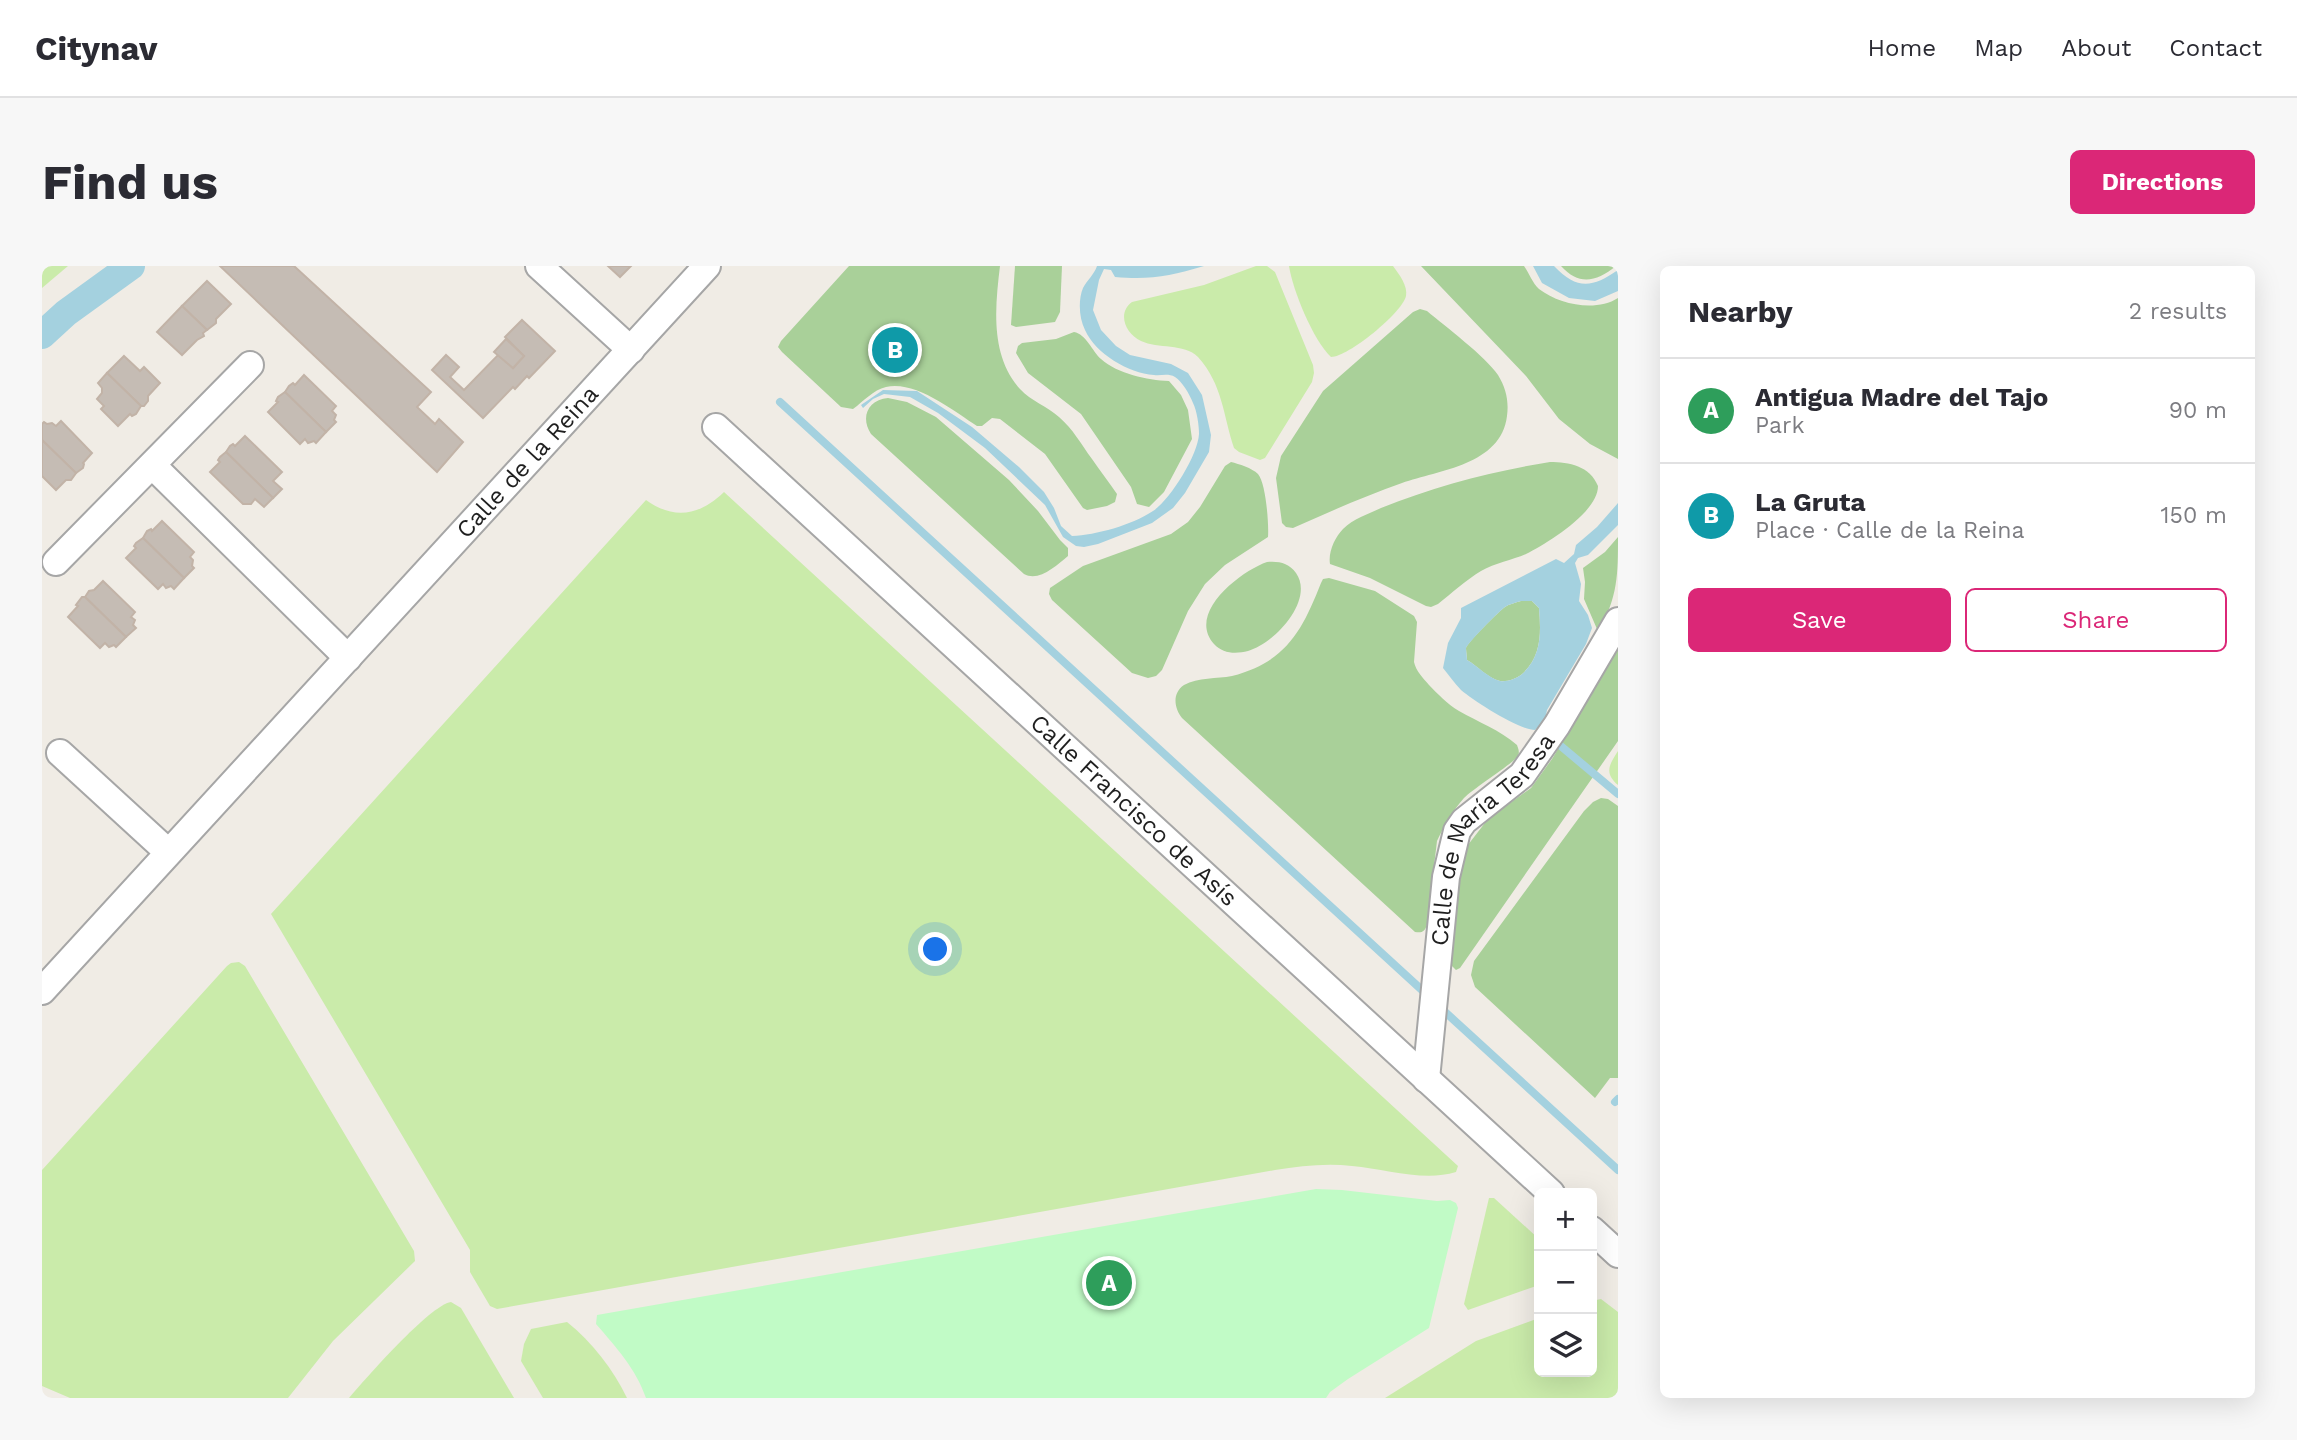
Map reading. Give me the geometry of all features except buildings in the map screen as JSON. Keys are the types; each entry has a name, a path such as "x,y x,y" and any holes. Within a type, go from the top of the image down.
{"street":[{"path":"539,266 631,350"},
{"name":"Calle de la Reina","path":"42,991 707,266"},
{"path":"56,562 250,365"},
{"name":"Calle Francisco de Asís","path":"716,427 1546,1188"},
{"path":"152,465 348,658"},
{"name":"Calle de María Teresa","path":"1426,1079 1446,877 1457,831 1464,821 1522,775 1557,725 1618,621"},
{"path":"60,753 168,852"},
{"path":"1597,1235 1618,1254"}],"green space":[{"path":"42,266 68,266 42,288"},
{"path":"849,266 1000,266 997,330 999,346 1010,376 1024,393 1054,413 1069,427 1117,494 1115,502 1087,510 1083,508 1045,454 1000,419 992,418 982,426 977,426 934,398 897,386 877,391 853,409 841,407 778,347"},
{"path":"1015,266 1062,266 1060,312 1055,322 1016,327 1011,325"},
{"path":"1256,266 1267,266 1275,272 1314,373 1312,382 1265,458 1260,460 1234,448 1213,378 1198,357 1186,350 1141,341 1127,328 1124,317 1132,302 1204,285"},
{"path":"1289,266 1393,266 1404,284 1406,296 1395,313 1373,333 1349,350 1331,357 1317,339 1305,314"},
{"path":"1421,266 1524,266 1537,287 1567,303 1589,306 1618,298 1618,459 1590,444 1559,419 1526,376"},
{"path":"1561,266 1616,266 1602,276 1581,279 1574,277"},
{"path":"1420,309 1427,311 1465,342 1498,375 1508,405 1502,432 1493,445 1466,463 1388,488 1293,528 1286,527 1282,523 1276,478 1281,456 1323,391 1413,312"},
{"path":"1074,332 1085,339 1101,359 1116,369 1142,378 1169,381 1181,395 1188,410 1192,439 1164,492 1149,507 1137,504 1131,487 1081,414 1028,373 1016,353 1022,343 1056,339"},
{"path":"888,398 907,402 936,417 1009,480 1068,548 1068,556 1041,574 1024,574 871,434 866,421 868,410 875,402"},
{"path":"1231,462 1252,470 1261,479 1268,537 1225,565 1205,584 1188,611 1162,670 1156,676 1148,678 1132,673 1052,600 1050,588 1083,566 1171,534 1188,522 1225,466"},
{"path":"1550,462 1578,466 1590,474 1598,486 1590,506 1570,526 1547,542 1526,554 1481,571 1438,604 1426,606 1370,578 1330,564 1331,550 1340,532 1351,522 1366,515 1443,486"},
{"path":"724,492 1458,1166 1456,1172 1431,1176 1333,1165 1285,1169 497,1309 490,1306 470,1272 470,1250 271,914 646,500 666,511 686,512 705,506"},
{"path":"1618,537 1616,585 1610,607 1599,630 1584,599 1583,568 1605,552"},
{"path":"1267,562 1283,563 1296,573 1300,596 1296,608 1280,630 1258,647 1239,653 1221,650 1207,632 1207,619 1212,607 1231,584"},
{"path":"1329,578 1375,591 1414,616 1417,622 1414,662 1422,677 1459,711 1517,745 1519,755 1464,798 1452,813 1437,841 1427,924 1421,932 1415,932 1182,718 1177,710 1176,696 1180,688 1189,682 1232,676 1251,670 1279,653 1299,630 1323,579"},
{"path":"1521,601 1532,601 1539,608 1539,644 1533,660 1521,675 1500,681 1467,660 1466,648 1502,610"},
{"path":"1618,649 1618,741 1460,968 1456,970 1449,963 1464,850 1488,819 1531,788 1552,759"},
{"path":"1618,751 1618,785 1611,777 1609,769"},
{"path":"1601,798 1618,806 1618,1078 1610,1078 1595,1098 1475,987 1471,975 1474,961 1584,811"},
{"path":"239,962 245,966 414,1251 415,1261 333,1341 288,1398 70,1398 42,1386 42,1170 227,966"},
{"path":"1316,1189 1450,1200 1456,1203 1458,1208 1429,1328 1348,1379 1326,1398 646,1398 631,1368 596,1324 597,1315"},
{"path":"1489,1198 1494,1198 1534,1234 1534,1287 1468,1310 1464,1304"},
{"path":"1601,1299 1618,1312 1618,1398 1385,1398 1476,1341 1534,1320 1534,1377 1597,1377 1597,1300"},
{"path":"451,1302 461,1308 514,1398 349,1398 414,1329 441,1306"},
{"path":"567,1322 601,1357 627,1398 543,1398 521,1361 524,1344 531,1329"}],"water":[{"path":"1097,266 1204,266 1170,275 1139,278 1115,277 1111,270 1104,269 1093,310 1101,330 1116,346 1130,355 1171,364 1188,373 1202,395 1211,435 1209,452 1173,508 1152,523 1084,547 1076,546 1063,537 1045,505 985,448 938,413 910,397 884,394 863,408 861,405 883,390 917,391 972,427 1019,467 1044,492 1061,526 1072,536 1114,528 1153,511 1182,476 1194,453 1199,434 1198,419 1190,396 1178,379 1170,375 1144,373 1124,366 1105,354 1090,339 1081,320 1080,298"},
{"path":"1533,266 1554,266 1570,279 1585,284 1600,280 1618,270 1618,291 1595,301 1569,298 1542,283"},
{"path":"1618,503 1618,525 1588,555 1578,558 1575,563 1581,584 1579,601 1592,628 1586,644 1547,710 1545,720 1535,730 1528,729 1497,714 1458,687 1443,668 1448,643 1461,618 1461,608 1556,559 1564,563 1574,554 1576,545 1597,527","holes":["1521,601 1532,601 1539,608 1539,644 1533,660 1521,675 1500,681 1467,660 1468,645 1502,610"]}],"waterway":[{"path":"42,335 66,313 131,266"},
{"path":"780,402 1423,991"},
{"path":"1556,742 1618,794"},
{"path":"1444,1011 1618,1170"},
{"path":"1615,1102 1618,1099"}],"place":[{"name":"La Gruta","path":"895,350"},
{"name":"Antigua Madre del Tajo","path":"1109,1283"}]}
